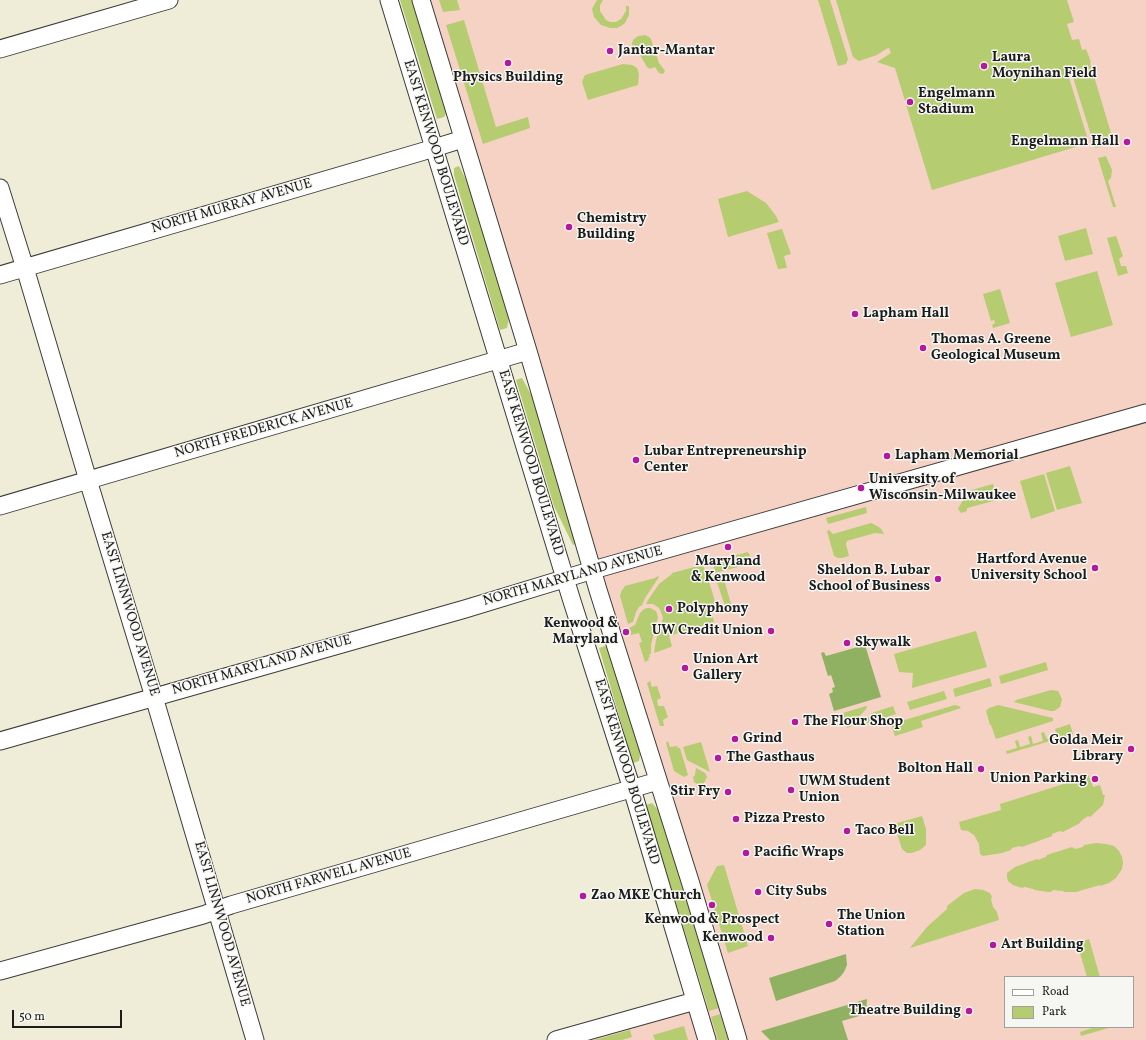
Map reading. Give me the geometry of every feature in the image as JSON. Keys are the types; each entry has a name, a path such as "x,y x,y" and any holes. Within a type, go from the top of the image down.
{"street":[{"path":"0,49 169,0"},
{"name":"EAST KENWOOD BOULEVARD","path":"389,0 565,578 632,789 707,1040"},
{"name":"EAST KENWOOD BOULEVARD","path":"421,0 528,351 603,605 738,1040"},
{"name":"NORTH MURRAY AVENUE","path":"0,275 463,139"},
{"name":"EAST LINNWOOD AVENUE","path":"0,188 154,697 255,1040"},
{"name":"NORTH FREDERICK AVENUE","path":"0,506 528,351"},
{"name":"NORTH MARYLAND AVENUE","path":"0,741 457,611 565,578 1146,413"},
{"name":"NORTH FARWELL AVENUE","path":"0,971 203,915 658,781"},
{"path":"556,1040 695,1001"}],"shaded area":[{"name":"University of Wisconsin-Milwaukee","path":"430,0 1146,0 1146,1040 589,1040 729,996"}],"green space":[{"path":"400,0 417,0 447,112 444,117 437,119"},
{"path":"439,0 457,0 460,10 443,12"},
{"path":"597,0 603,0 600,5 600,11 606,20 610,22 616,22 621,19 626,11 626,6 629,6 629,15 625,23 617,28 610,28 601,25 594,17 592,9"},
{"path":"818,0 830,0 848,59 846,64 838,66"},
{"name":"Laura Moynihan Field","path":"836,0 1067,0 1074,22 1067,24 1072,40 1079,39 1082,50 1086,49 1111,134 1108,135 1108,138 1101,139 1103,146 1095,148 1071,71 1067,71 1089,143 932,190 895,68 877,62 891,53 889,48 877,55 859,61 853,57"},
{"path":"464,20 496,127 528,117 530,128 483,144 446,25"},
{"path":"645,35 651,39 659,63 665,71 663,74 659,73 655,67 650,69 647,67 640,55 634,52 632,44 633,40 638,36"},
{"path":"623,64 632,65 637,68 639,74 638,85 588,100 582,82 585,75"},
{"path":"1106,156 1112,170 1111,178 1108,181 1116,207 1113,207 1098,158"},
{"path":"459,166 479,205 509,318 507,328 500,330 454,175 454,168"},
{"path":"747,191 766,203 779,222 728,237 718,199"},
{"path":"1086,228 1093,254 1065,261 1058,236"},
{"path":"782,229 791,254 784,256 787,268 778,269 767,233"},
{"path":"1116,236 1123,256 1119,259 1121,266 1126,266 1128,273 1118,276 1107,238"},
{"path":"1097,271 1113,325 1071,337 1055,283"},
{"path":"1000,289 1010,323 993,328 992,325 995,323 994,320 991,321 983,294"},
{"path":"522,378 543,417 579,543 573,545 554,506 516,380"},
{"path":"1070,466 1082,503 1057,510 1046,473"},
{"path":"1044,474 1055,511 1031,519 1020,481"},
{"path":"993,484 997,500 967,508 967,511 961,513 958,509 968,491"},
{"path":"866,507 867,513 828,524 826,518"},
{"path":"871,523 879,527 884,534 875,533 847,541 846,544 849,556 838,558 834,556 827,531 829,530 833,534"},
{"path":"748,552 750,558 745,565 715,573 714,566 718,560"},
{"path":"703,566 706,572 718,611 712,613 714,622 669,636 672,646 654,653 656,640 663,618 659,608 653,604 646,604 648,600 659,584 672,573"},
{"path":"722,573 732,607 726,609 715,576"},
{"path":"658,576 659,577 642,605 636,612 633,622 628,624 620,596 621,592 625,586"},
{"path":"647,608 656,611 658,617 651,645 651,654 649,654 649,660 645,662 639,643 642,642 639,633 631,635 629,628 635,625 640,613"},
{"path":"976,631 987,667 912,688 913,673 899,672 894,654"},
{"path":"865,645 881,697 834,711 829,694 833,692 832,688 835,687 831,675 828,676 821,653 824,652 826,656"},
{"path":"605,646 613,657 639,746 639,761 633,763 599,648"},
{"path":"1046,662 1048,670 1001,684 999,676"},
{"path":"990,678 992,686 955,697 953,689"},
{"path":"650,681 652,687 657,686 661,698 657,700 658,706 664,706 668,717 663,720 664,726 660,726 647,683"},
{"path":"1051,690 1058,691 1062,699 1060,707 1054,711 1014,702 1016,700"},
{"path":"944,691 947,699 910,710 907,702"},
{"path":"955,705 961,708 921,721 923,727 895,736 891,724"},
{"path":"998,705 1053,718 1053,721 996,739 986,711 989,708"},
{"path":"866,706 866,709 850,727 847,728 843,713"},
{"path":"893,706 896,714 862,725 872,713"},
{"path":"1070,724 1073,734 1007,754 1006,751 1017,748 1015,741 1018,740 1020,747 1030,744 1028,737 1031,736 1033,744 1043,741 1041,733 1044,732 1047,739 1057,737 1055,729"},
{"path":"668,741 670,747 677,746 680,748 688,775 684,777 674,771 666,743"},
{"path":"701,742 710,772 687,760 683,747"},
{"path":"696,768 705,773 707,777 702,787 694,782 693,777 695,775"},
{"path":"1088,775 1093,787 1100,785 1103,795 1105,795 1103,805 1090,817 1088,816 1080,823 1063,832 1060,831 1052,834 1052,836 1022,847 1012,848 1011,850 1002,853 983,856 980,854 979,844 974,835 968,831 961,830 959,822 1001,810 1000,804 1086,777"},
{"path":"652,803 658,810 663,823 719,1008 709,1011 646,805"},
{"path":"922,816 926,829 926,844 920,850 907,853 902,849 894,824"},
{"path":"1096,843 1114,846 1122,857 1122,869 1116,878 1109,883 1076,892 1053,890 1048,892 1025,887 1022,888 1013,885 1008,881 1007,873 1015,867 1072,847 1075,849 1083,847 1084,845"},
{"path":"724,865 748,946 728,953 707,885 717,866"},
{"path":"975,889 990,893 993,907 997,912 999,920 910,948 927,927 947,909 947,906 964,893"},
{"path":"1089,939 1100,976 1087,976 1077,943"},
{"path":"846,954 847,965 844,972 835,981 776,1001 769,978"},
{"path":"867,999 866,1014 842,1021 848,1040 770,1040 761,1031"},
{"path":"720,1014 728,1040 718,1040 711,1017"},
{"path":"684,1026 688,1040 655,1040 653,1035"},
{"path":"1092,1028 1109,1028 1081,1036 1080,1032"},
{"path":"630,1030 632,1037 622,1040 594,1040"}],"place":[{"name":"Jantar-Mantar","path":"610,51"},
{"name":"Physics Building","path":"508,63"},
{"name":"Laura Moynihan Field","path":"984,66"},
{"name":"Engelmann Stadium","path":"910,102"},
{"name":"Engelmann Hall","path":"1127,142"},
{"name":"Chemistry Building","path":"569,227"},
{"name":"Lapham Hall","path":"855,314"},
{"name":"Thomas A. Greene Geological Museum","path":"923,348"},
{"name":"Lapham Memorial","path":"887,456"},
{"name":"Lubar Entrepreneurship Center","path":"636,460"},
{"name":"University of Wisconsin-Milwaukee","path":"861,488"},
{"name":"Maryland & Kenwood","path":"728,547"},
{"name":"Hartford Avenue University School","path":"1095,568"},
{"name":"Sheldon B. Lubar School of Business","path":"938,579"},
{"name":"Polyphony","path":"669,609"},
{"name":"UW Credit Union","path":"771,631"},
{"name":"Kenwood & Maryland","path":"626,632"},
{"name":"Skywalk","path":"847,643"},
{"name":"Union Art Gallery","path":"685,668"},
{"name":"The Flour Shop","path":"795,722"},
{"name":"Grind","path":"735,739"},
{"name":"Golda Meir Library","path":"1131,749"},
{"name":"The Gasthaus","path":"718,758"},
{"name":"Bolton Hall","path":"981,769"},
{"name":"Union Parking","path":"1095,779"},
{"name":"UWM Student Union","path":"791,790"},
{"name":"Stir Fry","path":"728,792"},
{"name":"Pizza Presto","path":"736,819"},
{"name":"Taco Bell","path":"847,831"},
{"name":"Pacific Wraps","path":"746,853"},
{"name":"City Subs","path":"758,892"},
{"name":"Zao MKE Church","path":"583,896"},
{"name":"Kenwood & Prospect","path":"712,905"},
{"name":"The Union Station","path":"829,924"},
{"name":"Kenwood","path":"771,938"},
{"name":"Art Building","path":"993,945"},
{"name":"Theatre Building","path":"969,1011"}]}
